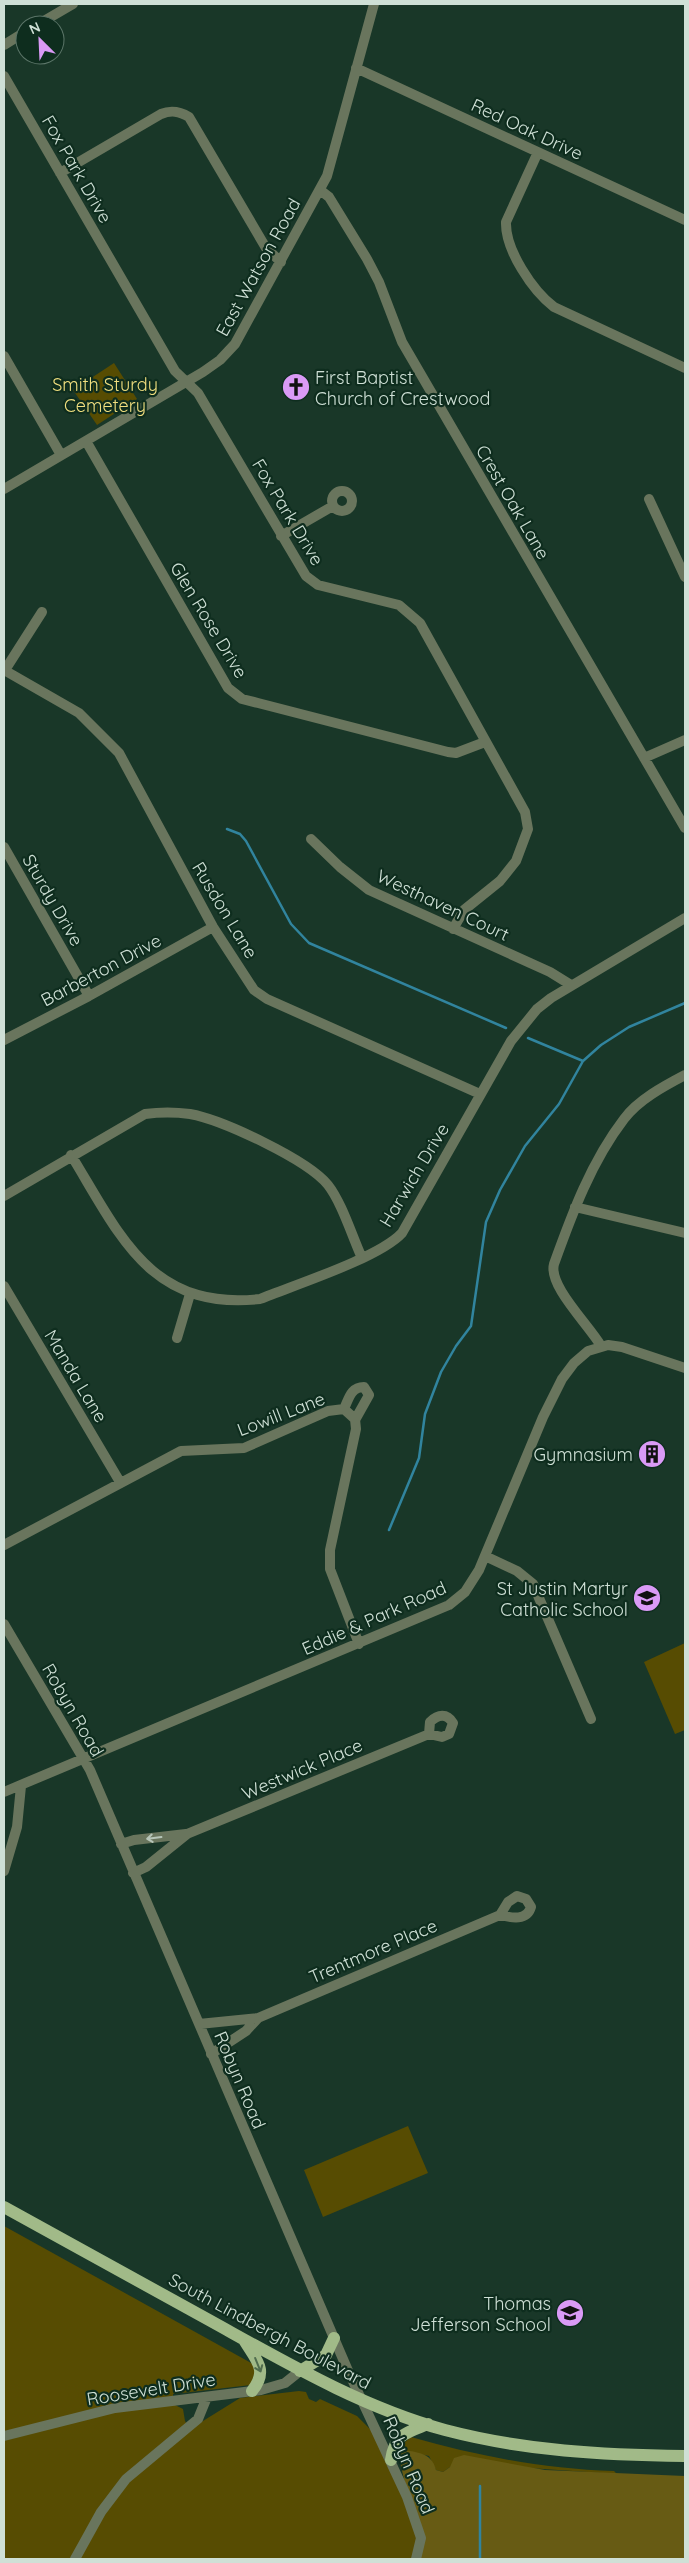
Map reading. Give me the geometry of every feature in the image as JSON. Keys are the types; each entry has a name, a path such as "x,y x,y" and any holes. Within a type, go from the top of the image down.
{"main road":[{"name":"South Lindbergh Boulevard","path":"4,2207 300,2371 362,2400 428,2424 476,2437 545,2450 600,2454 685,2456"},
{"path":"300,2371 326,2355 334,2338"},
{"path":"244,2340 260,2369 259,2382 252,2391"},
{"path":"391,2460 394,2442 402,2435 428,2424"}],"street":[{"path":"55,15 73,4"},
{"name":"East Watson Road","path":"4,488 186,382 230,351 327,176 374,4"},
{"path":"4,45 15,38"},
{"name":"Red Oak Drive","path":"356,68 685,220"},
{"name":"Fox Park Drive","path":"4,76 175,371 198,393 306,576 318,585 399,605 420,622 485,742 518,796 525,812 528,829 516,861 500,880 464,910 453,929"},
{"path":"60,173 161,114 168,111 183,114 189,117 266,248 281,262"},
{"path":"538,152 506,222 506,230 517,258 533,287 541,297 554,307 685,368"},
{"name":"Crest Oak Lane","path":"320,190 329,198 367,259 379,282 402,342 685,828"},
{"path":"4,356 61,455"},
{"name":"Glen Rose Drive","path":"86,441 228,688 242,698 258,703 448,752 456,753 485,742"},
{"path":"649,499 685,578"},
{"path":"281,536 333,506"},
{"path":"4,670 42,612"},
{"name":"Rusdon Lane","path":"4,670 79,713 118,753 213,927 254,990 267,999 480,1094"},
{"path":"644,758 685,740"},
{"name":"Westhaven Court","path":"311,839 340,867 369,890 550,972 571,985"},
{"name":"Sturdy Drive","path":"4,847 89,996"},
{"name":"Harwich Drive","path":"71,1155 125,1244 136,1257 168,1282 190,1294 242,1301 260,1299 362,1258 396,1240 402,1233 511,1041 525,1022 537,1010 571,985 685,918"},
{"name":"Barberton Drive","path":"4,1040 89,996 213,927"},
{"path":"685,1075 658,1090 624,1119 587,1180 575,1207 553,1270 564,1296 601,1346 622,1347 685,1368"},
{"path":"4,1196 71,1155 145,1114 177,1113 210,1120 262,1142 312,1169 333,1193 362,1258"},
{"path":"575,1207 685,1233"},
{"name":"Manda Lane","path":"4,1286 120,1482"},
{"path":"177,1338 190,1294"},
{"name":"Eddie & Park Road","path":"4,1792 449,1605 464,1592 485,1556 556,1390 574,1363 588,1351 601,1346"},
{"path":"344,1409 351,1393 356,1388 364,1387 369,1395 355,1420 356,1429 330,1550 330,1569 359,1644"},
{"name":"Lowill Lane","path":"4,1545 181,1451 244,1448 328,1411 344,1409 352,1414 355,1420"},
{"path":"485,1556 517,1570 533,1584 591,1719"},
{"name":"Robyn Road","path":"4,1624 90,1770 334,2338 391,2460 419,2528 420,2548 416,2559"},
{"name":"Westwick Place","path":"121,1844 134,1840 187,1834 429,1734"},
{"path":"4,1871 17,1827 21,1786"},
{"name":"Westwick Place","path":"133,1873 146,1867 187,1834"},
{"name":"Trentmore Place","path":"199,2024 258,2018 500,1915"},
{"name":"Trentmore Place","path":"211,2054 246,2031 258,2018"},
{"name":"Roosevelt Drive","path":"4,2436 115,2408 252,2391 285,2383 300,2371"},
{"path":"74,2559 101,2512 126,2479 198,2419 207,2397"}],"green space":[{"name":"Smith Sturdy Cemetery","path":"114,363 137,399 97,425 73,390"},
{"path":"685,1643 685,1730 675,1734 644,1662"},
{"path":"408,2126 428,2173 323,2217 304,2170"},
{"path":"4,2226 253,2364 256,2369 251,2385 173,2394 173,2404 183,2409 185,2421 190,2429 240,2398 299,2391 306,2392 309,2399 316,2402 320,2399 357,2416 372,2431 419,2528 416,2559 4,2559"},
{"path":"411,2437 511,2460 562,2468 614,2471 617,2474 529,2468 483,2460 450,2467 443,2472 436,2470 429,2456 397,2449"}],"shaded area":[{"path":"397,2449 421,2453 430,2459 436,2470 443,2472 450,2467 454,2458 464,2455 545,2470 685,2476 685,2559 416,2559 420,2548"}],"waterway":[{"path":"227,829 240,834 246,841 291,924 309,943 506,1028"},
{"path":"389,1530 419,1458 425,1414 441,1372 456,1346 471,1326 486,1222 500,1190 525,1146 559,1104 583,1061 601,1045 629,1027 685,1003"},
{"path":"528,1038 583,1061"},
{"path":"480,2486 480,2559"}],"place":[{"name":"First Baptist Church of Crestwood","path":"296,387"},
{"name":"Gymnasium","path":"652,1454"},
{"name":"St Justin Martyr Catholic School","path":"647,1598"},
{"name":"Thomas Jefferson School","path":"570,2313"}]}
